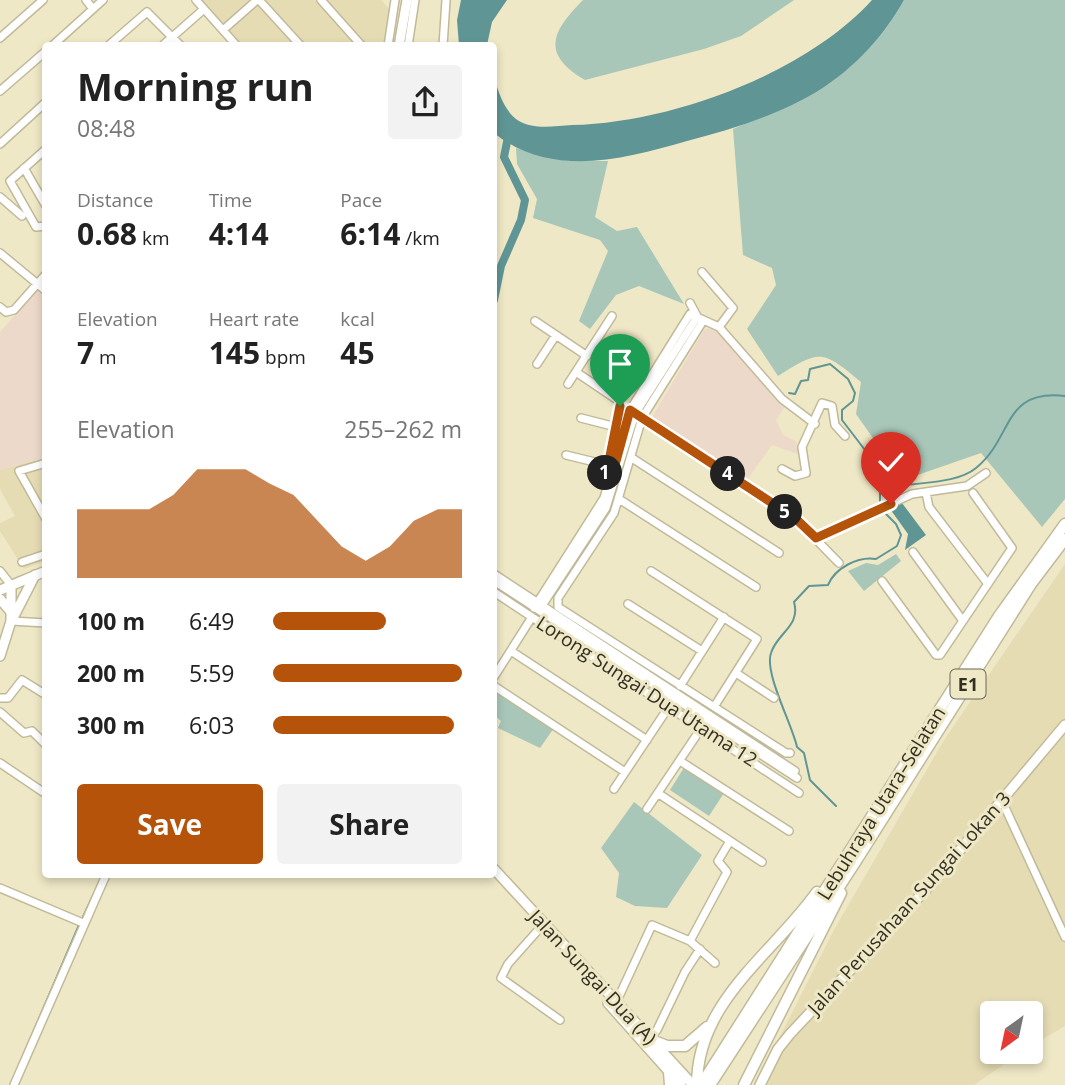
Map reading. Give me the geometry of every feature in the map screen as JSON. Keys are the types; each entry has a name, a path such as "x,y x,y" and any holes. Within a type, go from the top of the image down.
{"highway":[{"name":"Lebuhraya Utara–Selatan","path":"710,1085 728,1048 864,825 999,616 1065,524"},
{"name":"Lebuhraya Utara–Selatan","path":"697,1085 728,1048 856,862 982,660 1065,539"},
{"path":"649,1038 667,1046 685,1046 709,1025 740,982 812,899 864,825"},
{"path":"744,1085 856,862"},
{"path":"697,1085 701,1049 709,1025"},
{"path":"669,1072 670,1085"},
{"path":"738,1085 750,1073"}],"main road":[{"path":"401,42 407,0"},
{"path":"0,590 42,572"},
{"path":"0,656 12,617 35,575"},
{"path":"11,585 12,617"},
{"path":"0,599 12,617"},
{"name":"Jalan Perusahaan Sungai Lokan 3","path":"760,1085 778,1049 790,1034 934,881 1065,725"},
{"name":"Jalan Sungai Dua (A)","path":"497,872 616,1003 697,1085"},
{"name":"Jalan Sungai Dua (A)","path":"495,878 681,1085"}],"street":[{"path":"0,38 43,0"},
{"path":"86,0 93,9"},
{"path":"56,42 103,0"},
{"path":"196,0 234,42"},
{"path":"223,30 258,0 297,42"},
{"path":"321,0 358,42"},
{"path":"385,0 394,10"},
{"path":"389,42 395,0"},
{"path":"409,42 415,0"},
{"path":"443,42 446,0"},
{"path":"166,42 204,9"},
{"path":"113,42 148,12 178,42"},
{"path":"0,91 42,56"},
{"path":"0,144 42,106"},
{"path":"42,153 10,181 36,228 42,227"},
{"path":"24,169 42,199"},
{"path":"0,197 22,216"},
{"path":"0,253 42,287"},
{"path":"702,272 733,308 719,327"},
{"path":"0,307 10,312 42,278"},
{"path":"690,303 700,319"},
{"path":"789,773 673,699 617,650 558,607 558,598 585,542 636,414 689,315 719,327 782,399 815,424"},
{"path":"568,384 612,316"},
{"path":"585,542 612,496 636,414 700,319"},
{"path":"535,321 587,356"},
{"path":"537,364 556,335"},
{"path":"576,372 619,401 616,427 603,479 610,483"},
{"path":"782,469 795,476 806,473 802,447 815,424 821,404 829,404 835,425 845,436"},
{"path":"497,672 537,609 619,499 632,458 636,414"},
{"path":"636,414 795,518 839,563"},
{"path":"581,418 616,427"},
{"path":"566,455 607,465"},
{"path":"632,458 779,553"},
{"path":"42,464 19,471 42,512"},
{"path":"816,538 912,495 967,486 986,473"},
{"path":"930,493 929,507 988,584"},
{"path":"882,580 938,656 1012,548 973,493"},
{"path":"619,499 756,587"},
{"path":"913,552 963,621"},
{"path":"22,562 42,555"},
{"path":"0,571 11,585"},
{"path":"651,571 757,639 714,707"},
{"path":"497,576 537,609"},
{"path":"497,584 537,609 680,686 790,753"},
{"name":"Lorong Sungai Dua Utama 12","path":"497,598 537,609 673,699 702,727 789,773 799,793"},
{"path":"628,604 702,651"},
{"path":"12,617 42,622"},
{"path":"680,686 724,617"},
{"path":"510,651 647,740"},
{"path":"736,673 774,698"},
{"path":"0,698 8,698 22,680 42,692"},
{"path":"497,688 625,772"},
{"path":"614,789 673,699"},
{"path":"673,699 757,746 789,773"},
{"path":"0,712 24,733 32,731 42,740"},
{"path":"647,809 702,727"},
{"path":"757,746 762,738"},
{"path":"680,761 789,831"},
{"path":"0,763 42,791"},
{"path":"659,794 762,862"},
{"path":"1002,801 1065,937"},
{"path":"690,941 727,872 718,861 730,841"},
{"path":"15,1085 105,878"},
{"path":"0,888 83,923"},
{"path":"616,1003 652,925 690,941 715,963"},
{"path":"540,928 508,964 501,978 560,1020"},
{"path":"649,1038 657,1030 685,972 700,949"}],"shaded area":[{"path":"201,0 381,0 396,16 392,42 240,42"},
{"path":"36,291 42,291 42,458 0,470 0,332"},
{"path":"710,328 719,333 785,407 776,420 783,435 796,441 800,455 772,445 747,480 652,417 704,330"},
{"path":"42,458 42,562 24,569 0,531 0,523 15,516 0,489 0,470"},
{"path":"1065,564 1065,1026 1043,1039 1043,1001 980,1001 980,1064 1005,1064 974,1085 766,1085 777,1059 775,1046 835,928 944,740"}],"green space":[{"path":"583,0 794,0 741,36 704,49 585,80 562,61 556,42 564,22"},
{"path":"904,0 1065,0 1065,499 1042,527 981,453 909,478 887,458 856,414 861,382 838,364 821,357 804,361 778,376 747,329 776,285 772,268 743,255 733,129 808,94 830,80 871,46"},
{"path":"516,148 568,161 608,161 595,217 617,231 637,227 684,304 639,286 616,295 590,329 579,321 608,251 600,240 533,218 537,199 517,164"},
{"path":"896,554 901,561 864,591 848,571 866,563 878,565"},
{"path":"497,690 554,728 540,748 498,728 501,721 497,718"},
{"path":"685,766 724,793 709,816 670,790"},
{"path":"634,802 702,855 667,908 635,906 616,897 619,873 601,848"}],"water":[{"path":"461,0 507,0 492,22 488,42 459,42 457,20"},
{"path":"872,0 904,0 878,38 846,71 806,98 756,120 638,154 588,161 539,156 516,147 497,135 497,84 510,113 531,126 610,122 651,115 734,90 773,72 844,27"},
{"path":"902,503 926,535 905,550 908,534 890,509"}],"waterway":[{"path":"497,285 501,266 521,220 525,200 504,157 509,132"},
{"path":"789,393 795,394 801,381 808,380 810,369 830,364 848,379 855,393 853,401 842,410 842,420 881,471 895,475 907,485 943,481 969,473 988,456 1019,408 1030,400 1045,396 1065,396"},
{"path":"880,472 880,503"},
{"path":"836,806 810,780 804,753 797,747 771,673 771,653 794,617 794,602 809,586 828,585 836,573 848,564 862,559 876,559 897,546 901,535 896,524 885,513"},
{"path":"82,919 96,889"},
{"path":"19,1065 79,925"}],"route":[{"path":"620,406 603,479 610,483 630,410 795,518 816,538 891,504"}]}
